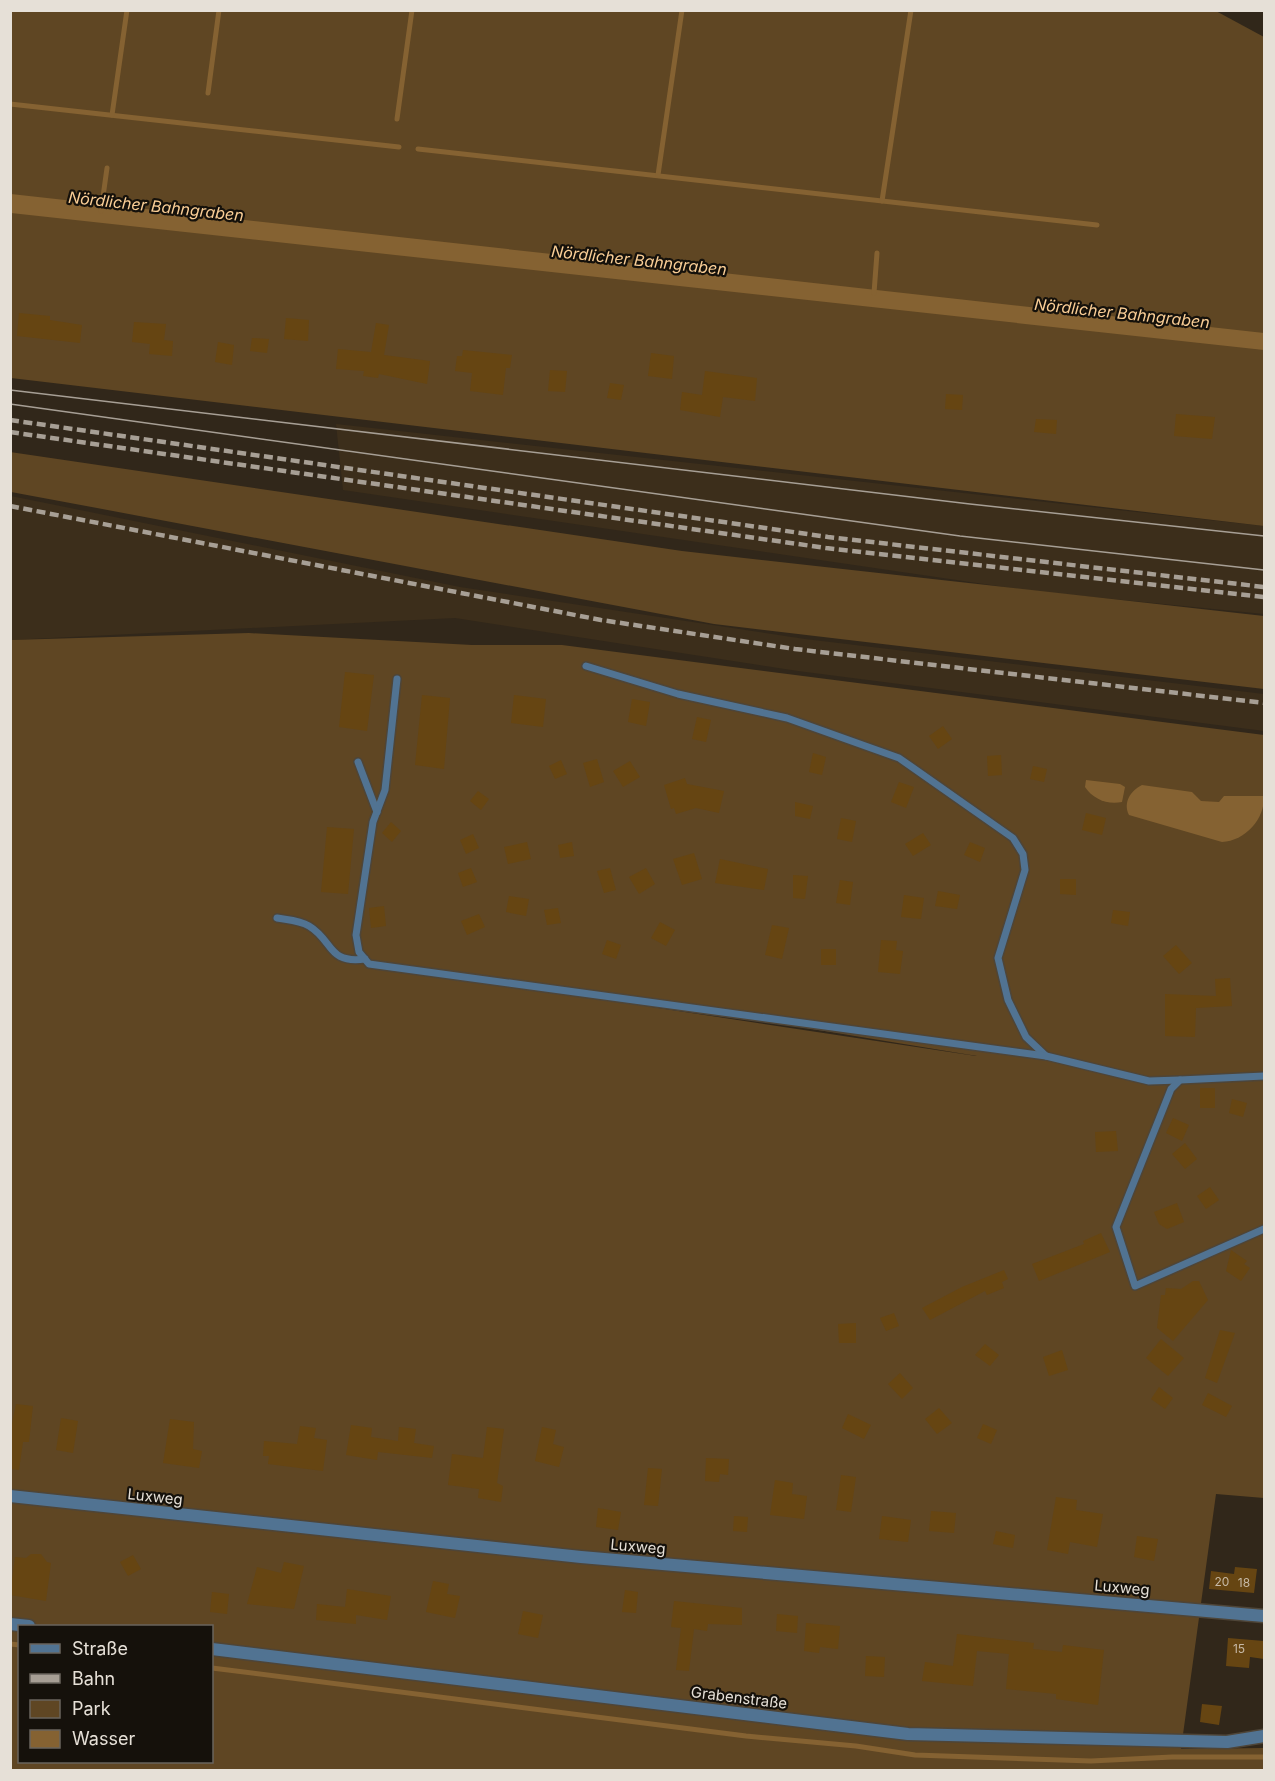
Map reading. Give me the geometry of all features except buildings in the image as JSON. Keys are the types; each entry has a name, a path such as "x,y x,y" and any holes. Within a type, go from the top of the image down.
{"street":[{"name":"Luxweg","path":"10,1496 581,1557 1264,1616"},
{"name":"Grabenstraße","path":"213,1649 908,1734 1227,1743 1264,1736"}],"lane":[{"path":"586,666 678,694 787,718 899,758 1013,838 1023,854 1025,870 998,958 1008,1000 1026,1037 1046,1056"},
{"path":"397,679 385,790 373,822 356,935 359,952 369,964 1046,1056 1149,1081 1264,1076"},
{"path":"358,762 377,812"},
{"path":"277,918 310,926 320,934 335,956 343,959 365,959"},
{"path":"1180,1080 1171,1089 1116,1227 1135,1286 1264,1229"}],"shaded area":[{"path":"336,424 1264,526 1264,614 1032,591 343,490"},
{"path":"11,496 460,587 805,639 1264,694 1264,731 798,671 455,618 11,640"}],"green space":[{"path":"1214,10 1264,37 1264,526 11,378 11,11"},
{"path":"10,452 682,551 1264,616 1264,689 714,624 11,492"},
{"path":"249,633 472,645 562,645 1264,735 1264,1498 1216,1494 1181,1749 1264,1748 1264,1770 11,1770 10,640","holes":["546,991 624,998 977,1056"]}],"water":[{"path":"11,194 1264,333 1264,350 11,213"},
{"path":"1086,780 1120,784 1125,787 1122,802 1111,803 1096,798 1085,787"},
{"path":"1142,785 1192,792 1201,801 1219,802 1224,796 1264,796 1263,805 1257,820 1246,833 1230,841 1222,842 1129,815 1127,802 1134,791"}],"waterway":[{"path":"112,115 127,10"},
{"path":"208,93 219,10"},
{"path":"397,119 412,10"},
{"path":"658,175 682,10"},
{"path":"882,201 911,10"},
{"path":"10,104 399,147"},
{"path":"418,149 1097,225"},
{"name":"Nördlicher Bahngraben","path":"101,211 107,168"},
{"path":"874,293 877,253"},
{"path":"10,1644 18,1645"},
{"path":"213,1668 746,1736 856,1746 915,1755 1091,1761 1172,1757 1264,1757"}],"tram line":[{"path":"10,390 970,504 1264,536"},
{"path":"10,404 960,536 1264,570"}],"railway":[{"path":"10,420 828,537 1264,587"},
{"path":"10,432 826,548 1264,597"},
{"path":"10,506 601,620 795,649 1264,703"}]}
